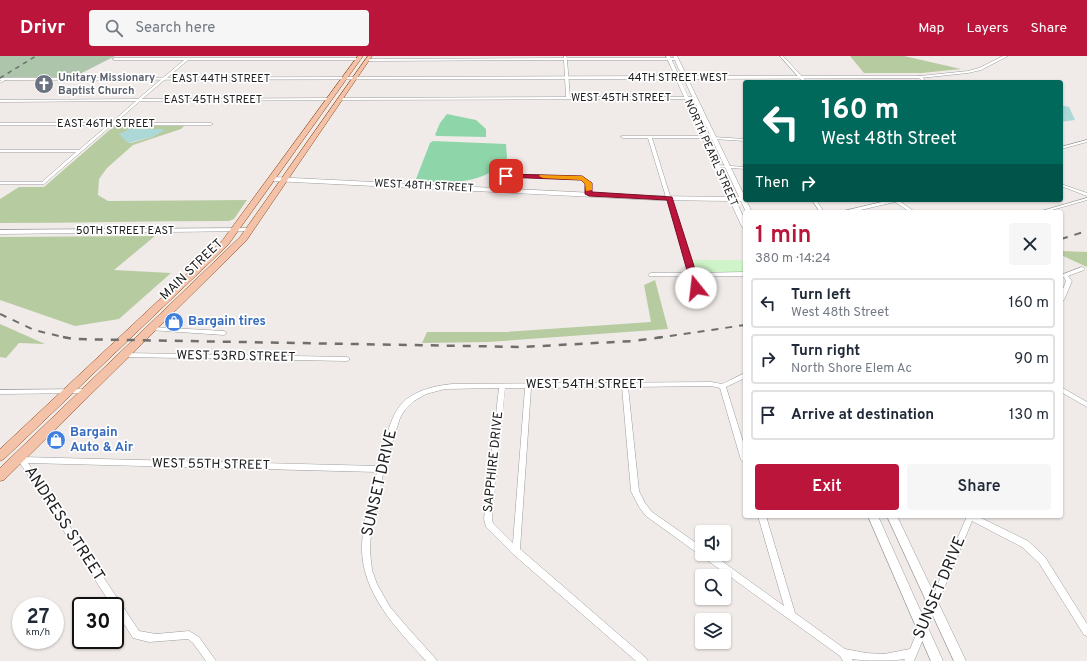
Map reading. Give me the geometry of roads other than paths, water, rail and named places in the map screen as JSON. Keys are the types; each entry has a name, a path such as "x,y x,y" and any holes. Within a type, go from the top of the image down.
{"main road":[{"name":"MAIN STREET","path":"0,456 215,254 236,230 361,57"},
{"name":"MAIN STREET","path":"0,476 19,460 87,391 231,252 250,230 369,58"}],"street":[{"path":"780,56 801,78"},
{"name":"44TH STREET WEST","path":"346,78 920,77 968,72 987,66 1006,56"},
{"path":"114,60 361,57"},
{"path":"369,58 676,58"},
{"path":"565,58 568,98"},
{"name":"NORTH PEARL STREET","path":"669,58 743,223"},
{"name":"NORTH PEARL STREET","path":"676,58 742,198"},
{"path":"0,183 43,182 187,59"},
{"path":"920,77 923,80"},
{"name":"EAST 44TH STREET","path":"2,80 346,78"},
{"name":"WEST 45TH STREET","path":"340,99 695,98"},
{"name":"EAST 45TH STREET","path":"0,101 330,99"},
{"name":"EAST 46TH STREET","path":"0,124 211,124"},
{"path":"623,137 705,137 743,140"},
{"path":"650,137 670,198 696,288"},
{"path":"1063,147 1087,140"},
{"path":"0,151 80,151"},
{"path":"718,166 743,168"},
{"path":"497,190 501,179 512,175 582,178 588,183 589,194"},
{"name":"WEST 48TH STREET","path":"273,179 670,198 742,198"},
{"path":"1063,186 1087,195"},
{"path":"1047,210 1087,199"},
{"path":"854,210 888,202"},
{"path":"899,202 910,210"},
{"name":"50TH STREET EAST","path":"0,232 250,230"},
{"path":"1063,296 1069,282 1063,276 1082,269"},
{"path":"651,276 743,274"},
{"path":"152,329 224,333"},
{"name":"WEST 53RD STREET","path":"125,355 347,359"},
{"path":"743,376 723,386 743,453"},
{"name":"WEST 54TH STREET","path":"424,392 452,386 711,384 723,386"},
{"name":"SAPPHIRE DRIVE","path":"516,551 528,385"},
{"path":"625,385 635,491 649,514 695,547"},
{"name":"SAPPHIRE DRIVE","path":"502,386 488,519 489,525 516,551 643,661"},
{"path":"1063,390 1087,405"},
{"path":"0,392 87,391"},
{"name":"SUNSET DRIVE","path":"424,392 407,403 396,419 382,469 369,523 366,543 369,572 375,589 394,618 432,661"},
{"name":"WEST 55TH STREET","path":"19,460 382,469"},
{"name":"ANDRESS STREET","path":"19,460 136,634 144,638 156,639 189,635 196,640 211,661"},
{"path":"763,518 791,615"},
{"path":"874,518 937,661"},
{"path":"893,518 960,661"},
{"name":"SUNSET DRIVE","path":"911,657 970,518"},
{"path":"975,518 1025,544 1042,560 1087,632"},
{"path":"715,561 791,615 845,657 884,660 911,657"}],"water":[{"path":"1063,106 1069,107 1075,120 1063,122"},
{"path":"130,129 163,129 163,131 152,137 128,143 119,134"}],"railway":[{"path":"0,78 36,56"},
{"path":"1063,238 1087,231"},
{"path":"0,314 34,330 67,338"},
{"path":"661,337 743,325"},
{"path":"63,337 73,339 522,347 633,341 661,337"},
{"path":"656,338 661,337"}],"place":[{"name":"Unitary Missionary Baptist Church","path":"44,84"},
{"name":"Bargain tires","path":"174,322"},
{"name":"Bargain Auto & Air","path":"56,440"}]}
